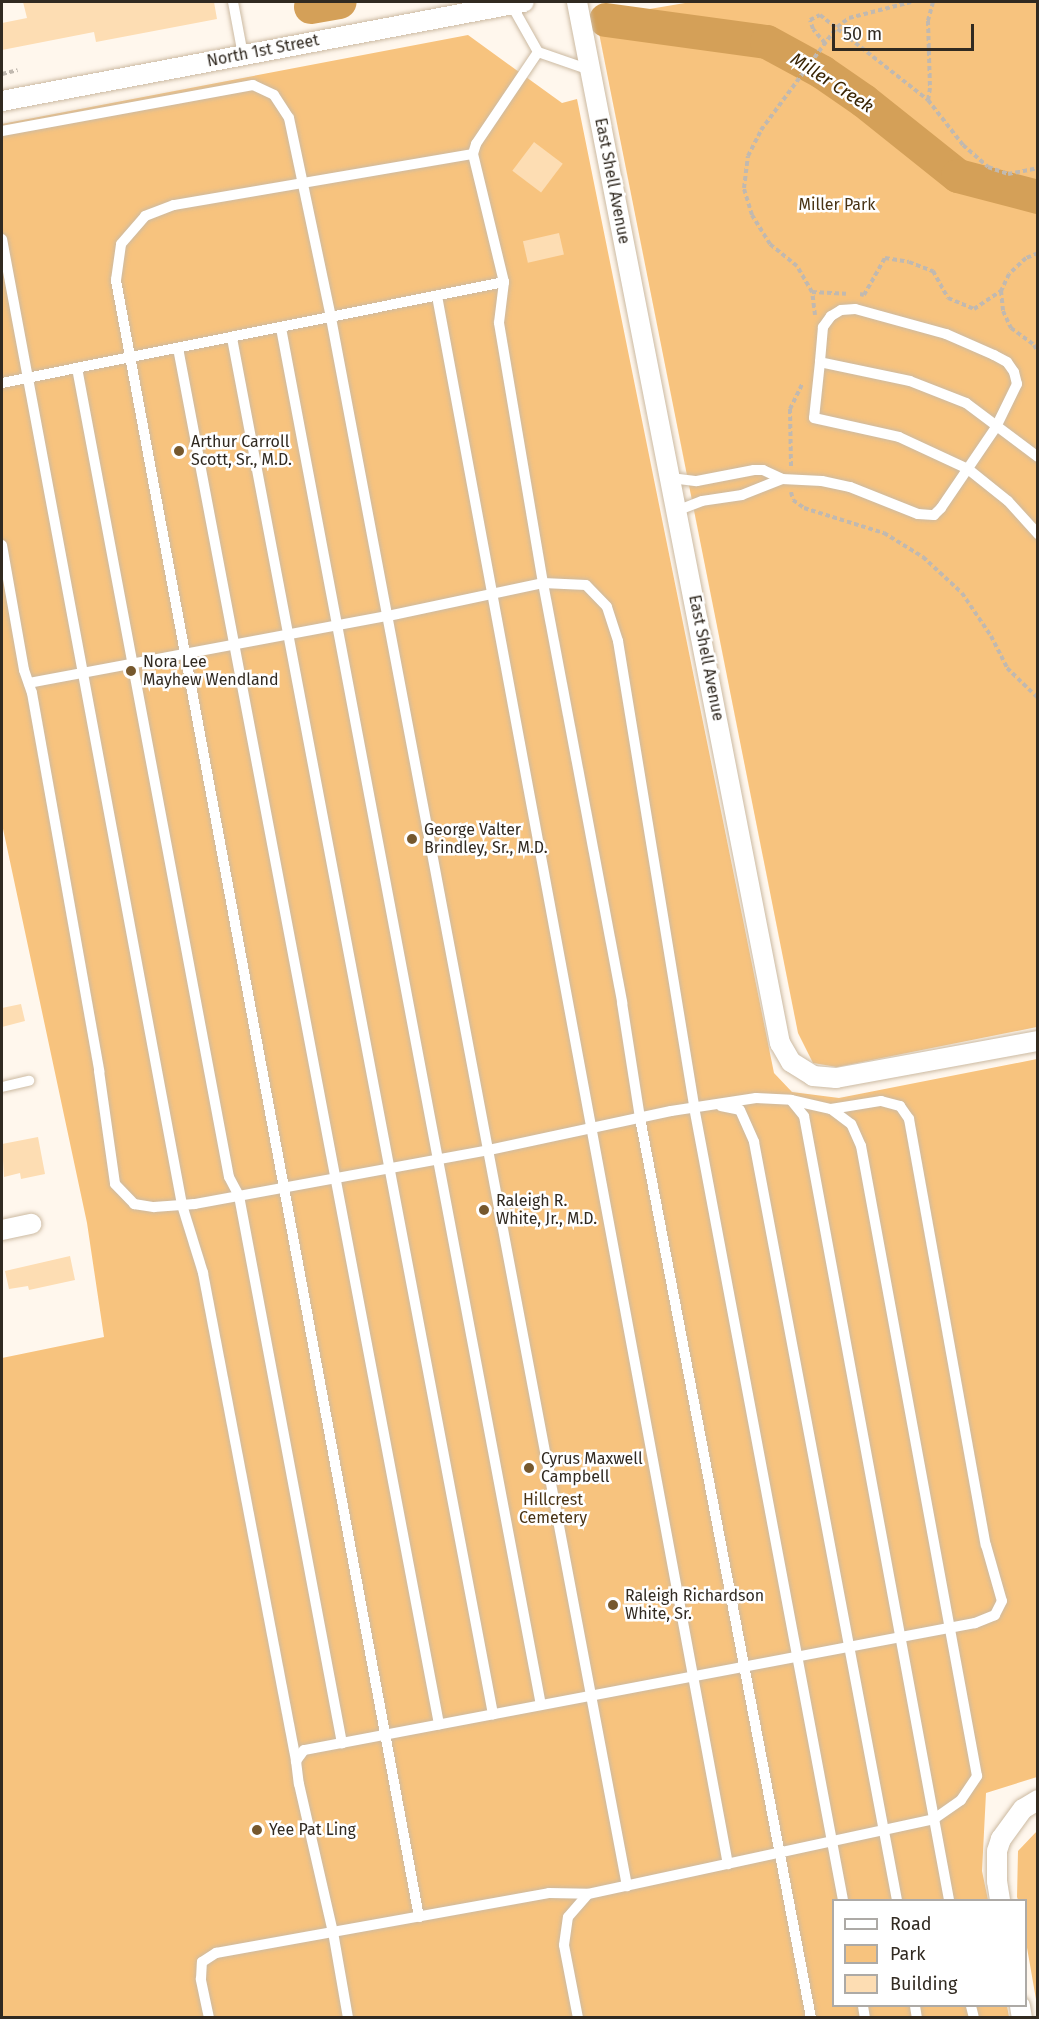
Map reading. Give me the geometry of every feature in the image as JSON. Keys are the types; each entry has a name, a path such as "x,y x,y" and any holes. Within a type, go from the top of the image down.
{"street":[{"name":"East Shell Avenue","path":"577,2 678,510 780,1043 790,1062 813,1076 836,1078 1038,1041"},
{"name":"North 1st Street","path":"2,101 518,3"},
{"path":"2,1230 31,1224"},
{"path":"1000,1899 997,1851 1010,1826 1023,1809 1038,1800"}],"lane":[{"path":"233,2 243,55"},
{"path":"518,3 538,52 590,70"},
{"path":"538,52 476,144 473,154 504,282 499,323 543,583 620,992 640,1118 811,2018"},
{"path":"2,131 253,85 274,95 289,118 332,318 593,1695 627,1886"},
{"path":"418,1917 116,280 121,244 145,216 174,205 473,154"},
{"path":"2,239 26,378 182,1205 204,1273 296,1761 298,1784 333,1932 348,2018"},
{"path":"2,383 504,282"},
{"path":"437,296 728,1864"},
{"path":"671,478 696,481 763,470 786,479 822,481 850,487 927,515 934,515 968,469 1014,395 1017,384 1014,372 1007,362 946,334 855,309 841,310 831,316 823,327 814,418 898,437 968,469 1008,501 1038,534"},
{"path":"281,328 541,1705"},
{"path":"232,338 493,1714"},
{"path":"178,348 439,1724"},
{"path":"820,362 910,381 966,404 1038,457"},
{"path":"77,368 229,1177 239,1196 342,1743"},
{"path":"678,510 702,501 742,495 786,479"},
{"path":"2,545 99,1071 115,1184 134,1204 154,1207 182,1205 239,1196 489,1150 694,1107 756,1098 791,1100 831,1109 880,1101 900,1106 909,1119 986,1545 1002,1601 995,1615 975,1623 304,1750 296,1761"},
{"path":"29,683 388,616 543,583 586,585 607,607 618,641 694,1107 843,1899"},
{"path":"2,1087 30,1081"},
{"path":"791,1100 804,1116 949,1899"},
{"path":"711,1105 740,1110 754,1142 897,1899"},
{"path":"209,2018 201,1979 202,1962 216,1953 549,1893 588,1894 627,1886 934,1819 961,1800 977,1776 861,1146 851,1124 831,1109"},
{"path":"578,2018 564,1946 568,1917 588,1894"}],"path":[{"path":"815,319 812,292 797,266 770,244 752,215 744,188 748,156 761,130 837,27 849,18 911,2"},
{"path":"928,100 930,88 928,21 933,2"},
{"path":"825,44 813,30 810,20 820,15 837,27 858,48 928,100 963,145 988,167 1008,174 1038,168"},
{"path":"2,74 18,70"},
{"path":"857,200 866,202"},
{"path":"1038,253 1026,258 1009,274 1001,291 1003,311 1011,328 1034,345 1038,352"},
{"path":"812,292 864,294 885,258 909,262 933,271 948,298 974,309 1001,291"},
{"path":"803,380 790,409 786,479 794,500 804,508 884,533 923,557 962,593 991,636 1007,668 1038,698"}],"green space":[{"name":"Miller Park","path":"691,2 1037,2 1037,1027 837,1067 813,1063 798,1033 596,18"},
{"name":"Hillcrest Cemetery","path":"468,35 562,103 577,99 774,1073 792,1092 839,1098 1037,1059 1037,1777 986,1793 982,1871 988,1899 832,1899 832,2007 1007,2007 1009,2017 2,2018 2,1358 104,1337 87,1223 2,824 2,124"},
{"path":"1037,1831 1037,2005 1027,1948 1027,1899 1018,1899 1017,1897 1018,1851"}],"building":[{"path":"23,2 214,2 217,19 96,42 94,32 2,50 2,23 27,18"},
{"path":"534,142 563,164 541,192 512,171"},
{"path":"559,233 564,254 528,263 523,241"},
{"path":"21,1004 25,1021 2,1027 2,1008"},
{"path":"38,1137 45,1174 21,1179 20,1173 4,1177 2,1144"},
{"path":"70,1256 75,1280 29,1290 28,1286 9,1289 5,1271"}],"waterway":[{"name":"Miller Creek","path":"311,7 340,2"},
{"name":"Miller Creek","path":"606,20 767,42 822,72 864,101 958,176 1038,197"}],"place":[{"name":"Arthur Carroll Scott, Sr., M.D.","path":"179,451"},
{"name":"Nora Lee Mayhew Wendland","path":"131,671"},
{"name":"George Valter Brindley, Sr., M.D.","path":"412,839"},
{"name":"Raleigh R. White, Jr., M.D.","path":"484,1210"},
{"name":"Cyrus Maxwell Campbell","path":"529,1468"},
{"name":"Raleigh Richardson White, Sr.","path":"613,1605"},
{"name":"Yee Pat Ling","path":"257,1830"}]}
